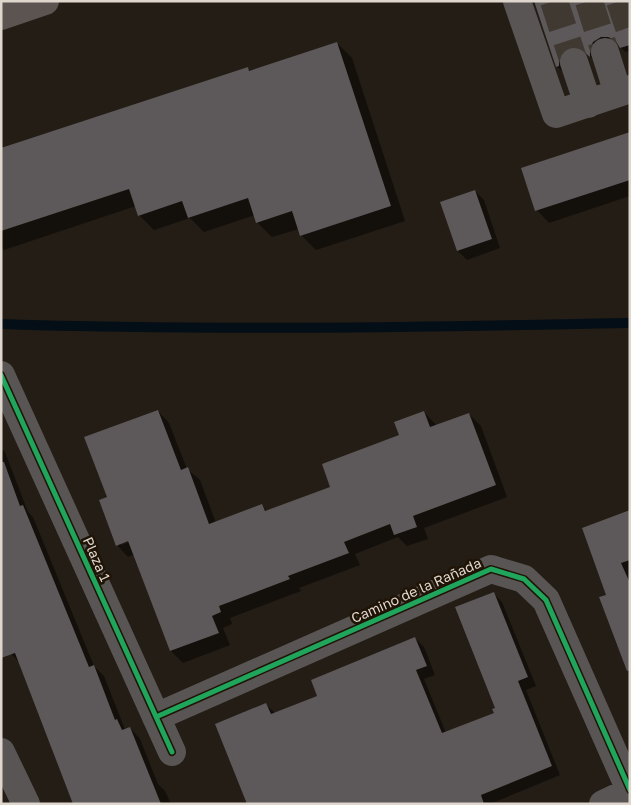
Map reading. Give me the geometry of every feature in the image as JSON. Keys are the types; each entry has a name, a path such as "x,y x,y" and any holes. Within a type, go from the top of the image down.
{"main road":[{"path":"1,16 45,1"}],"street":[{"path":"517,1 556,114 624,91 605,52"},
{"path":"574,62 588,104"},
{"name":"Plaza 1","path":"1,375 172,752"},
{"name":"Camino de la Rañada","path":"156,717 491,569 524,579 546,600 630,791"},
{"path":"1,752 26,804"},
{"path":"603,804 630,791"}],"building":[{"path":"534,1 630,1 630,45 620,48 615,40 601,37 593,42 590,49 590,57 578,47 570,47 562,52 559,58 559,66 556,67"},
{"path":"337,42 391,206 300,236 292,211 256,223 248,198 188,218 182,201 138,216 129,189 1,231 1,148 248,67 249,71"},
{"path":"630,132 630,180 535,211 521,168"},
{"path":"475,190 492,239 457,251 440,202"},
{"path":"158,410 181,470 188,467 209,524 262,504 265,511 330,487 322,464 399,435 394,422 424,411 430,427 469,413 496,485 413,516 417,527 394,535 390,524 344,542 349,553 288,576 290,579 219,606 221,612 212,616 219,633 170,651 128,541 116,546 99,500 107,497 84,437"},
{"path":"1,462 4,462 20,506 23,505 89,667 94,665 115,720 117,719 122,730 130,727 161,804 73,804 15,653 1,658"},
{"path":"630,510 630,560 621,563 630,583 630,670 627,671 599,597 606,595 582,528"},
{"path":"494,592 528,677 518,681 552,766 481,795 484,804 247,804 215,724 266,703 271,714 317,696 311,680 415,637 427,666 416,670 442,733 494,713 492,709 495,708 455,607"}],"waterway":[{"path":"1,324 237,328 630,323"}],"tunnel":[{"path":"554,1 574,62"},
{"path":"589,1 605,52"},
{"path":"620,1 630,30"}],"cycle path":[{"path":"1,375 172,752"},
{"path":"156,717 491,569 524,579 546,600 630,790"}]}
